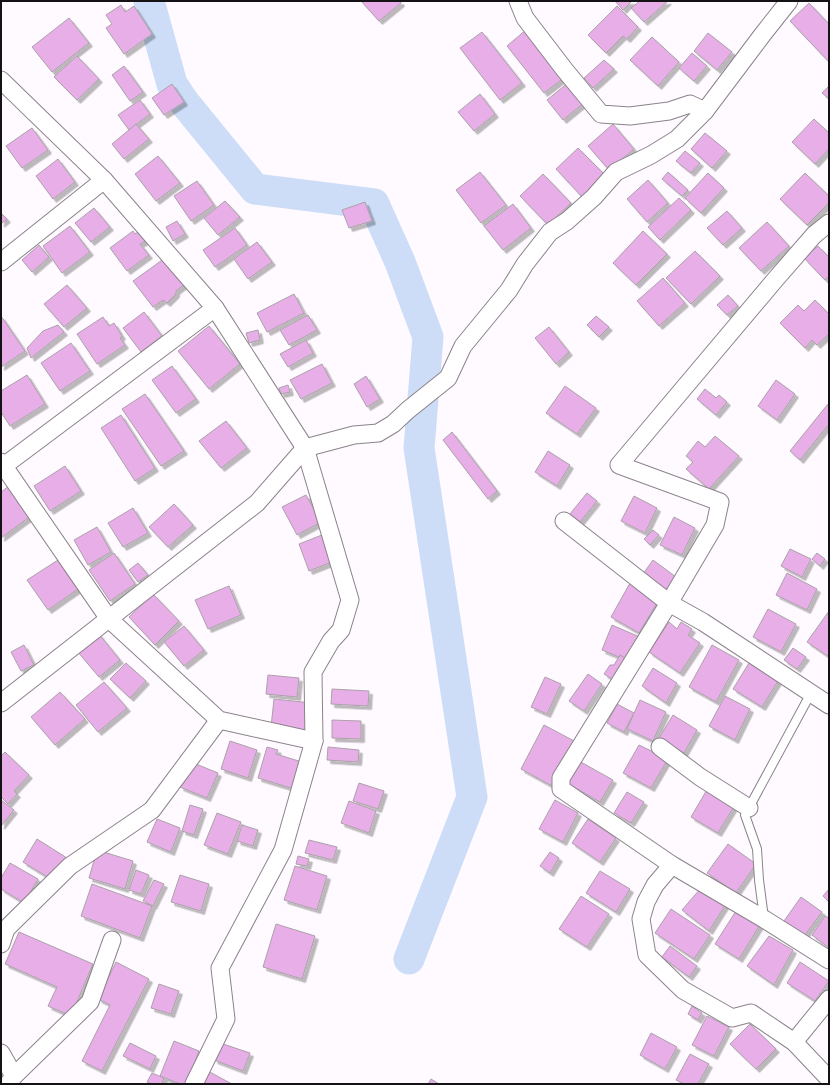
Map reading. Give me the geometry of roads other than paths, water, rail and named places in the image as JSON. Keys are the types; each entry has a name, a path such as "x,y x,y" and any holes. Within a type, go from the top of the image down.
{"street":[{"path":"518,1 525,18 601,114 630,116 669,111 690,104 705,111"},
{"path":"1,703 257,503 306,448 354,435 378,433 393,424 448,378 463,346 509,290 525,264 550,232 567,221 594,197 616,172 651,156 677,140 705,111 789,1"},
{"path":"1,80 104,180 215,308 306,448 350,600 340,630 331,641 313,672 314,741 283,850 220,968 226,1019 194,1084"},
{"path":"1,262 104,180"},
{"path":"829,223 814,235 794,258 619,465 720,502 716,525 561,778 561,789 672,865 764,919 829,960"},
{"path":"215,308 2,465 109,619 219,720 314,741"},
{"path":"564,521 669,602 703,622 829,706"},
{"path":"1,944 6,929 70,866 152,810 219,720"},
{"path":"660,747 700,777 749,808"},
{"path":"672,865 655,884 642,913 641,919 646,955 683,990 732,1018 751,1013 794,1042 829,1079"},
{"path":"1,1053 11,1080 90,1002 112,940"},
{"path":"794,1042 829,999"}],"lane":[{"path":"764,919 757,849 745,815 811,693"}],"waterway":[{"path":"149,1 172,84 184,102 255,189 374,204 400,262 428,337 419,448 472,797 409,959"}]}
